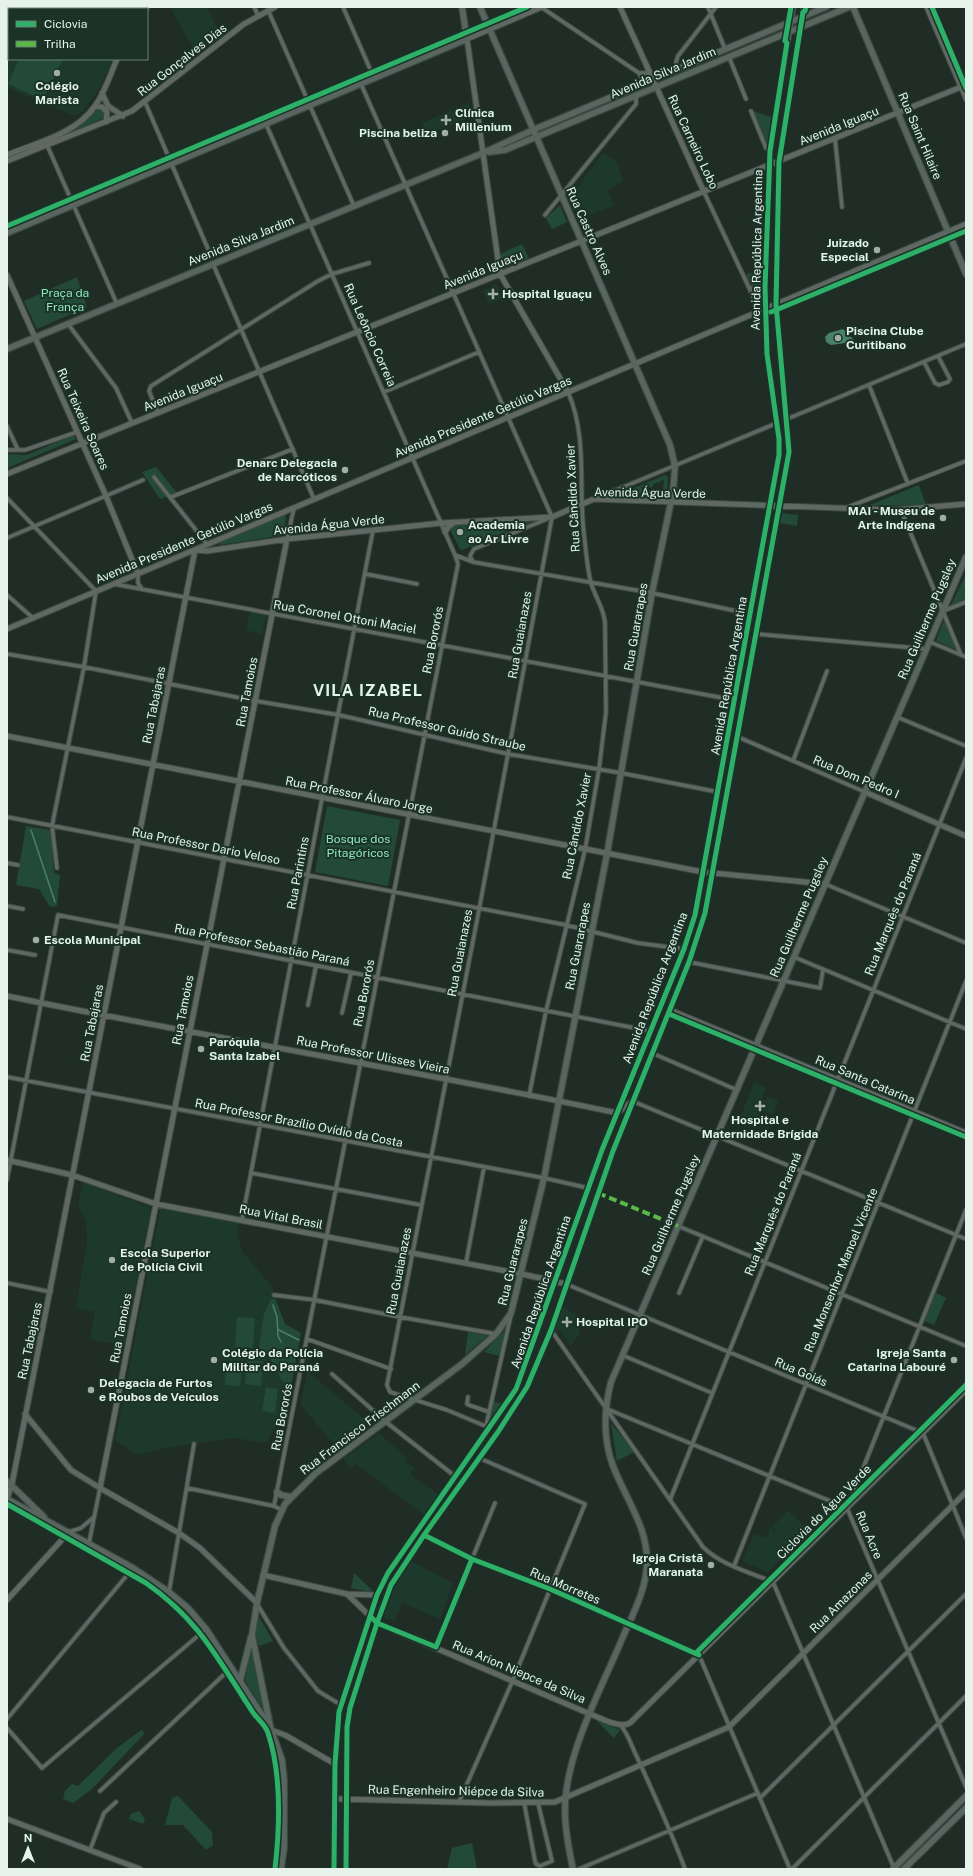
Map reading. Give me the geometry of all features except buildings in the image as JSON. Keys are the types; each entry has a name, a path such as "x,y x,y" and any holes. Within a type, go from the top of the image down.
{"main road":[{"name":"Rua Cândido Xavier","path":"462,7 467,39"},
{"name":"Rua Castro Alves","path":"480,7 670,445 675,466"},
{"name":"Avenida Silva Jardim","path":"7,349 483,153 533,130 826,7"},
{"name":"Avenida Silva Jardim","path":"483,153 505,150 849,7"},
{"name":"Rua Saint Hilaire","path":"853,7 966,274"},
{"path":"763,33 776,37"},
{"path":"7,233 467,39"},
{"name":"Rua Guararapes","path":"511,1313 522,1274 560,1101 607,854 652,593 671,502 675,466"},
{"name":"Rua Guilherme Pugsley","path":"573,1869 567,1843 565,1812 566,1797 574,1756 644,1586 647,1566 646,1547 640,1520 616,1473 610,1455 607,1436 606,1409 611,1382 966,557"},
{"name":"Rua Francisco Frischmann","path":"281,1869 284,1848 284,1780 282,1760 271,1730 252,1635 257,1603 275,1526 282,1510 291,1497 316,1473 415,1401 462,1364 496,1334 511,1313"},
{"path":"10,1482 49,1521"},
{"path":"277,1492 281,1495 291,1497"},
{"path":"7,1499 133,1568 169,1592 188,1608 206,1629 271,1730"},
{"path":"240,1681 252,1635"},
{"path":"893,1868 966,1796"},
{"path":"904,1869 966,1808"},
{"path":"948,1814 954,1820"}],"street":[{"path":"254,7 258,15"},
{"name":"Rua Gonçalves Dias","path":"7,161 122,116 145,102 235,31 258,15 275,7"},
{"path":"342,7 374,78"},
{"path":"467,39 542,7 639,73 644,83"},
{"name":"Rua Carneiro Lobo","path":"620,7 748,286 762,310"},
{"path":"708,7 725,49"},
{"path":"677,69 676,62 678,56 716,7"},
{"name":"Avenida República Argentina","path":"346,1869 348,1720 350,1708 377,1623 391,1585 424,1535 524,1395 551,1330 599,1189 632,1101 689,962 703,921 718,792 779,455 777,423 768,366 762,310 765,287 770,151 792,7"},
{"name":"Avenida República Argentina","path":"334,1869 335,1764 341,1705 377,1595 388,1573 456,1477 488,1427 516,1389 588,1188 684,949 708,873 738,737 789,452 788,418 778,339 776,304 779,162 803,7"},
{"path":"926,7 963,86 966,100"},
{"path":"268,10 354,206"},
{"name":"Rua Cândido Xavier","path":"467,39 500,274 568,392 580,427 584,527 591,583 605,617 605,722 599,770 585,850 546,1011 529,1096"},
{"path":"729,57 746,100"},
{"path":"7,155 70,128 87,116 95,106 102,93 117,60"},
{"path":"639,73 650,73"},
{"path":"361,84 552,517 474,549 470,556 474,562"},
{"name":"Avenida Iguaçu","path":"7,474 779,162 963,86"},
{"path":"102,93 108,106 122,116"},
{"path":"545,215 636,104 636,96"},
{"path":"145,102 208,249"},
{"path":"95,106 102,107 107,112 106,122"},
{"path":"751,111 766,148 770,151"},
{"name":"Rua Leôncio Correia","path":"266,124 455,555"},
{"path":"835,139 842,207"},
{"path":"47,145 117,304"},
{"path":"781,148 784,154 792,156"},
{"name":"Avenida Presidente Getúlio Vargas","path":"7,629 966,224"},
{"path":"158,413 149,388 318,281 332,274 369,263"},
{"path":"213,264 314,499"},
{"name":"Rua Teixeira Soares","path":"7,275 106,496 138,574"},
{"path":"748,286 751,289 758,291 765,287"},
{"path":"68,324 116,388 132,423"},
{"path":"788,418 966,344"},
{"path":"384,392 479,352"},
{"path":"924,362 935,383 939,385 948,382 950,379 938,356"},
{"path":"869,385 908,484"},
{"path":"594,499 777,423"},
{"path":"7,426 18,450"},
{"path":"7,450 26,450 77,432"},
{"path":"171,497 293,449"},
{"path":"846,508 966,461"},
{"path":"154,477 213,550"},
{"path":"7,538 143,480"},
{"path":"614,491 614,496 618,500"},
{"path":"7,498 96,591 84,667 52,826 56,868"},
{"name":"Avenida Água Verde","path":"195,550 213,550 287,539 442,523 552,517 594,499 780,507 901,510 966,504"},
{"name":"Rua Tamoios","path":"89,1543 223,860 294,508"},
{"path":"901,510 961,655"},
{"name":"Rua Guaianazes","path":"415,1401 390,1392 387,1385 479,910 552,517"},
{"path":"445,532 448,526 455,522"},
{"name":"Rua Parintins","path":"242,1220 366,574 373,530"},
{"name":"Rua Tabajaras","path":"7,1499 51,1292 72,1175 195,550"},
{"path":"455,555 474,562 541,575 652,593 750,614"},
{"name":"Rua Bororós","path":"274,1506 458,564 455,555"},
{"path":"138,574 138,583 142,589"},
{"path":"366,574 417,584"},
{"name":"Rua Coronel Ottoni Maciel","path":"113,584 734,700"},
{"path":"7,595 33,618"},
{"path":"943,612 966,602"},
{"path":"757,634 927,649"},
{"path":"930,642 966,657"},
{"name":"Rua Professor Guido Straube","path":"7,654 84,667 256,701 339,715 508,754 621,773 718,792"},
{"path":"793,761 827,671"},
{"path":"897,717 966,746"},
{"name":"Rua Professor Álvaro Jorge","path":"7,736 708,873 825,884"},
{"name":"Rua Dom Pedro I","path":"738,737 966,836"},
{"name":"Rua Marquês do Paraná","path":"670,1500 966,758"},
{"name":"Rua Professor Dario Veloso","path":"7,818 566,926 638,943 684,949"},
{"path":"7,863 18,865"},
{"path":"825,884 966,943"},
{"path":"7,906 23,909"},
{"name":"Rua Professor Sebastião Paraná","path":"40,1003 58,916 121,927 462,996 650,1032"},
{"path":"7,950 35,955"},
{"path":"794,957 966,1029"},
{"path":"689,962 820,988 823,970"},
{"path":"308,1005 316,966"},
{"path":"342,1013 351,973"},
{"name":"Rua Monsenhor Manoel Vicente","path":"734,1566 966,981"},
{"name":"Rua Professor Ulisses Vieira","path":"7,996 104,1017 275,1046 617,1113"},
{"path":"7,1180 9,1161 40,1003"},
{"name":"Rua Santa Catarina","path":"670,1010 966,1133"},
{"path":"652,1053 736,1090"},
{"name":"Rua Professor Brazílio Ovídio da Costa","path":"7,1077 260,1126 544,1178 588,1188"},
{"path":"617,1113 632,1101 966,1239"},
{"name":"Rua Vital Brasil","path":"9,1161 72,1175 156,1204 412,1252 566,1284"},
{"path":"466,1263 484,1167"},
{"path":"251,1173 422,1205"},
{"path":"847,1508 966,1210"},
{"path":"678,1226 966,1346"},
{"path":"679,1293 703,1236"},
{"path":"7,1283 51,1292"},
{"name":"Rua Goiás","path":"566,1284 923,1433"},
{"path":"274,1295 315,1300 496,1334"},
{"name":"Rua Guararapes","path":"488,1427 489,1412 511,1313"},
{"path":"551,1330 703,1547 713,1555 734,1566 773,1582 893,1868"},
{"path":"307,1340 391,1369"},
{"path":"622,1355 712,1393"},
{"path":"332,1374 386,1422 456,1477"},
{"path":"619,1725 624,1726 630,1723 966,1390"},
{"path":"468,1397 469,1405 489,1412"},
{"path":"415,1401 447,1410 488,1427"},
{"name":"Rua Acre","path":"606,1409 847,1508 966,1787"},
{"path":"25,1414 71,1470 179,1533 200,1548 257,1603 284,1648 318,1691 341,1705"},
{"path":"923,1433 966,1538"},
{"path":"169,1592 194,1444"},
{"path":"459,1802 513,1680 586,1504 479,1458"},
{"path":"187,1488 274,1506 282,1510"},
{"name":"Rua Amazonas","path":"729,1727 966,1492"},
{"path":"436,1647 495,1503"},
{"path":"7,1600 9,1594 69,1532 81,1528 94,1516"},
{"name":"Rua Morretes","path":"424,1535 472,1559 550,1589 699,1655"},
{"path":"7,1719 133,1568"},
{"path":"263,1575 347,1594 377,1595"},
{"name":"Rua Arion Niepce da Silva","path":"347,1594 377,1623 619,1725"},
{"path":"760,1798 966,1594"},
{"path":"7,1728 42,1768 206,1629"},
{"path":"699,1655 791,1869 966,1696"},
{"path":"100,1791 231,1668"},
{"path":"619,1725 624,1730 670,1830 685,1869"},
{"name":"Rua Engenheiro Niépce da Silva","path":"334,1797 346,1799 459,1802 538,1803 557,1801 729,1727"},
{"path":"271,1730 285,1735 335,1764"},
{"path":"579,1869 758,1793"},
{"path":"90,1850 104,1813 116,1802"},
{"path":"524,1802 535,1861 536,1864 540,1866 552,1861 538,1803"},
{"path":"335,1811 346,1809"},
{"path":"7,1819 140,1869"}],"shaded area":[{"name":"Colégio Marista","path":"7,7 132,8 8,8 8,60 113,60 99,89 83,111 75,116 7,87"},
{"path":"170,7 207,7 219,32 195,51"},
{"name":"Clínica Millenium","path":"469,103 470,117 427,135 422,123"},
{"path":"603,153 617,162 623,181 608,190 614,206 580,218 572,195"},
{"name":"Hospital Iguaçu","path":"494,284 497,285 503,298 489,304 483,291 492,287"},
{"name":"Piscina Clube Curitibano","path":"843,329 854,340 853,346 845,343 831,345 826,342 825,337 829,333"},
{"path":"250,611 267,614 262,634 246,630"},
{"name":"Hospital e Maternidade Brígida","path":"754,1083 766,1088 762,1099 766,1101 767,1097 778,1101 773,1115 761,1110 755,1125 752,1123 750,1127 738,1123"},
{"name":"Escola Superior de Polícia Civil","path":"83,1182 151,1208 124,1346 90,1339 95,1312 76,1308 87,1241 86,1221 78,1206"},
{"name":"Colégio da Polícia Militar do Paraná","path":"161,1206 240,1221 237,1234 242,1251 272,1287 285,1324 301,1333 286,1408 266,1443 234,1438 159,1449 137,1455 115,1440"},
{"name":"Hospital IPO","path":"560,1305 580,1318 577,1326 581,1331 571,1346 560,1330 555,1331 554,1328"},
{"path":"307,1371 369,1423 337,1448 301,1405"},
{"path":"379,1433 407,1458 405,1461 415,1468 410,1474 439,1495 424,1515 356,1464 350,1468 343,1459"},
{"path":"788,1510 810,1531 768,1572 742,1561 754,1534 767,1538 770,1527 789,1543 772,1527"},
{"path":"411,1561 453,1583 440,1619 402,1603 395,1622 382,1617 396,1583"}],"green space":[{"path":"19,60 63,60 43,100 8,84"},
{"path":"100,108 105,112 103,118 72,132 96,109"},
{"path":"753,111 771,117 768,145"},
{"path":"560,205 567,222 552,229 546,218"},
{"path":"522,244 529,258 503,269 500,254"},
{"path":"761,269 761,285 752,287 746,275"},
{"name":"Praça da França","path":"77,277 87,307 37,329 24,301"},
{"path":"73,435 76,439 7,468 7,454 27,455"},
{"path":"156,467 177,493 160,499 142,472"},
{"path":"665,475 668,477 667,492 663,490 664,480 653,484 653,487 642,487 642,494 622,493"},
{"path":"919,485 926,505 867,506"},
{"path":"782,513 798,515 797,526 780,523"},
{"path":"283,514 286,515 284,535 220,545 219,543"},
{"path":"530,522 462,550 460,549 450,529 453,526"},
{"path":"966,574 966,601 949,609"},
{"path":"944,620 957,650 936,641"},
{"name":"Bosque dos Pitagóricos","path":"327,806 400,820 388,886 315,872"},
{"path":"26,826 51,830 54,873 60,875 57,906 50,907 39,889 16,885"},
{"path":"936,1293 946,1298 934,1325 924,1321"},
{"path":"271,1299 275,1299 285,1324 301,1333 291,1386 281,1379 272,1361 259,1347 264,1314"},
{"path":"237,1317 255,1318 253,1348 235,1347"},
{"path":"507,1328 500,1356 484,1352"},
{"path":"468,1332 488,1335 465,1355"},
{"path":"247,1360 263,1361 261,1386 245,1384"},
{"path":"226,1363 242,1364 240,1386 225,1385"},
{"path":"266,1387 278,1389 275,1413 262,1411"},
{"path":"494,1401 503,1405 493,1420 489,1419"},
{"path":"611,1423 634,1452 617,1461"},
{"path":"354,1573 372,1590 370,1592 351,1588"},
{"path":"259,1617 273,1641 259,1646 256,1635"},
{"path":"252,1644 268,1704 261,1706 245,1681"},
{"path":"596,1720 620,1730 614,1738"},
{"path":"141,1730 145,1733 92,1789 73,1803 63,1799 65,1791 72,1784 78,1786 117,1748"},
{"path":"178,1796 212,1832 213,1845 206,1850 183,1825 165,1825 172,1798"},
{"path":"139,1811 145,1819 143,1824 129,1819 131,1814"},
{"path":"472,1843 477,1869 447,1869 452,1848"}],"waterway":[{"path":"31,830 55,902"},
{"path":"273,1305 277,1317 278,1336 281,1342"},
{"path":"279,1330 299,1340"}],"marked path":[{"path":"598,1193 678,1226"}],"cycle path":[{"path":"7,226 527,7"},
{"path":"334,1869 335,1764 339,1712 377,1595 388,1573 516,1389 602,1150 684,949 695,915 779,455 779,439 767,354 765,287 770,151 787,43 785,41 791,7"},
{"path":"346,1869 347,1727 350,1708 377,1623 391,1585 424,1535 498,1432 527,1387 551,1330 613,1151 689,962 705,913 789,452 776,304 779,162 803,12 805,11 806,7"},
{"path":"932,7 966,88"},
{"path":"771,312 966,231"},
{"path":"669,1014 966,1137"},
{"name":"Ciclovia do Água Verde","path":"696,1653 966,1385"},
{"path":"7,1504 146,1583 165,1597 194,1626 206,1641 254,1714 265,1727 273,1749 279,1800 275,1869"},
{"path":"424,1535 472,1559 550,1589 699,1655"},
{"path":"372,1618 377,1623 436,1647 472,1559"}],"place":[{"name":"Colégio Marista","path":"57,73"},
{"name":"Clínica Millenium","path":"446,120"},
{"name":"Piscina beliza","path":"445,133"},
{"name":"Juizado Especial","path":"877,250"},
{"name":"Hospital Iguaçu","path":"493,294"},
{"name":"Piscina Clube Curitibano","path":"838,338"},
{"name":"Denarc Delegacia de Narcóticos","path":"345,470"},
{"name":"MAI - Museu de Arte Indígena","path":"943,518"},
{"name":"Academia ao Ar Livre","path":"460,532"},
{"name":"Escola Municipal","path":"36,940"},
{"name":"Paróquia Santa Izabel","path":"201,1049"},
{"name":"Hospital e Maternidade Brígida","path":"760,1106"},
{"name":"Escola Superior de Polícia Civil","path":"112,1260"},
{"name":"Hospital IPO","path":"567,1322"},
{"name":"Colégio da Polícia Militar do Paraná","path":"214,1360"},
{"name":"Igreja Santa Catarina Labouré","path":"954,1360"},
{"name":"Delegacia de Furtos e Roubos de Veículos","path":"91,1390"},
{"name":"Igreja Cristã Maranata","path":"711,1565"}],"district":[{"name":"VILA IZABEL","path":"368,690"}]}
